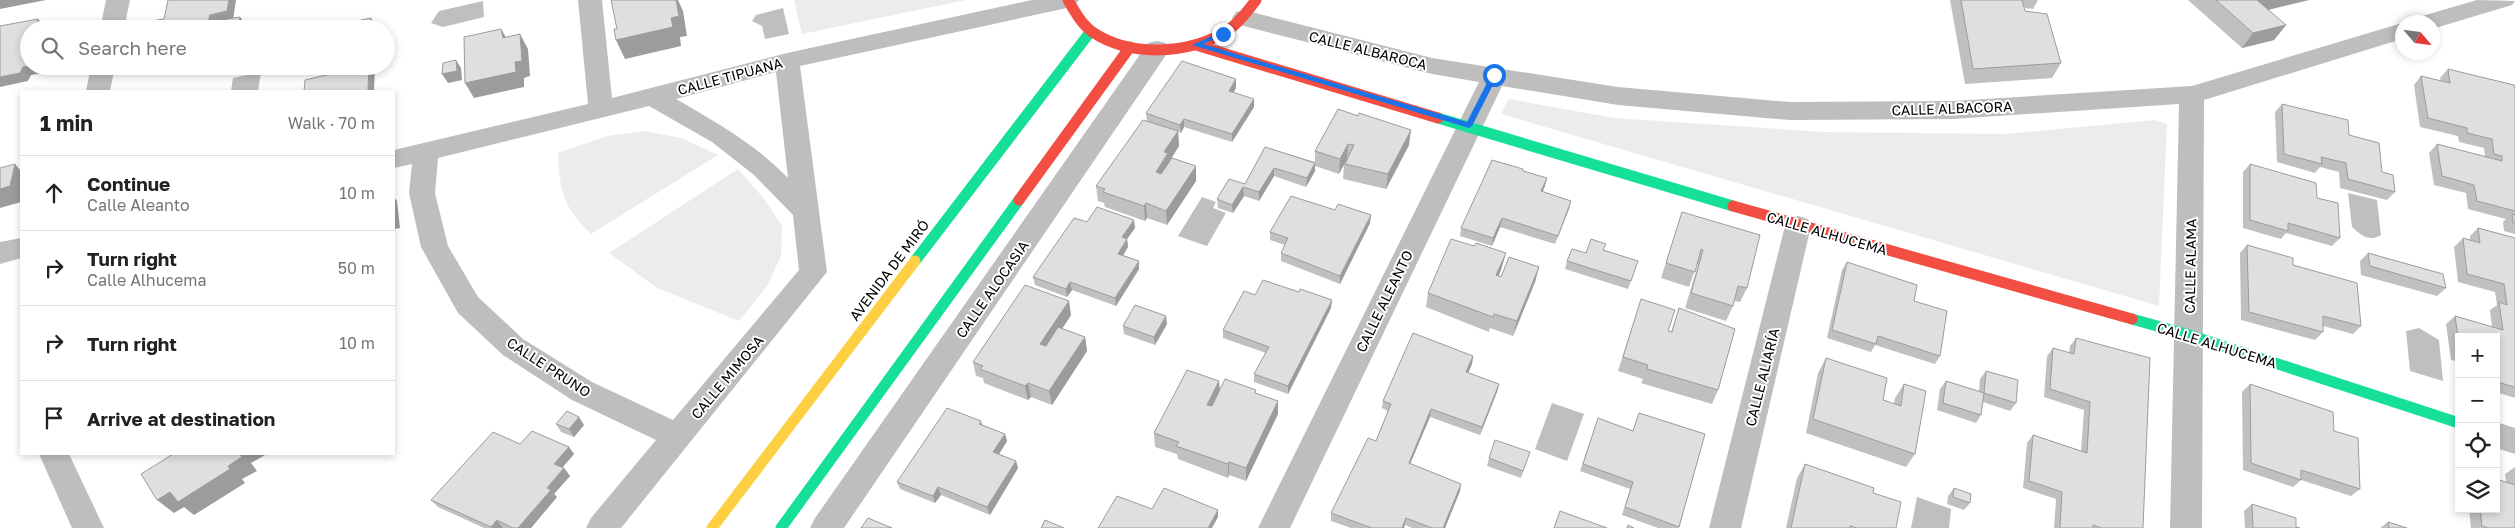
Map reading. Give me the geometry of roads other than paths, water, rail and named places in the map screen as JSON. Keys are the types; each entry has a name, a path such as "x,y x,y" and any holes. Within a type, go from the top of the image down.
{"main road":[{"path":"1067,0 1072,13 1090,31 1108,40 1130,47 1157,50 1196,45 1223,34 1250,9"},
{"name":"AVENIDA DE MIRÓ","path":"712,528 1090,31"},
{"name":"CALLE ALHUCEMA","path":"1196,45 1798,226 2189,335 2455,422"},
{"path":"781,528 1130,47"}],"street":[{"path":"114,20 118,0"},
{"path":"590,0 601,109"},
{"name":"CALLE TIPUANA","path":"395,159 652,97 787,61 1067,0"},
{"path":"2440,19 2504,0"},
{"name":"CALLE ALBAROCA","path":"1250,9 1432,66 1494,75"},
{"name":"CALLE ALBACORA","path":"1494,75 1618,96 1790,111 1953,110 2192,95 2395,33"},
{"name":"CALLE ALOCASIA","path":"826,528 1157,50"},
{"name":"CALLE MIMOSA","path":"602,528 813,272 787,61"},
{"path":"98,90 101,75"},
{"name":"CALLE ALEANTO","path":"1274,528 1494,75"},
{"name":"CALLE ALAMA","path":"2186,528 2192,95"},
{"path":"652,97 721,136 763,168 806,212"},
{"name":"CALLE PRUNO","path":"426,151 422,193 435,247 468,305 513,347 582,391 678,436"},
{"name":"CALLE ALIARÍA","path":"1725,528 1798,226"},
{"path":"0,253 20,248"},
{"path":"2500,436 2515,441"},
{"path":"54,455 88,528"}]}
